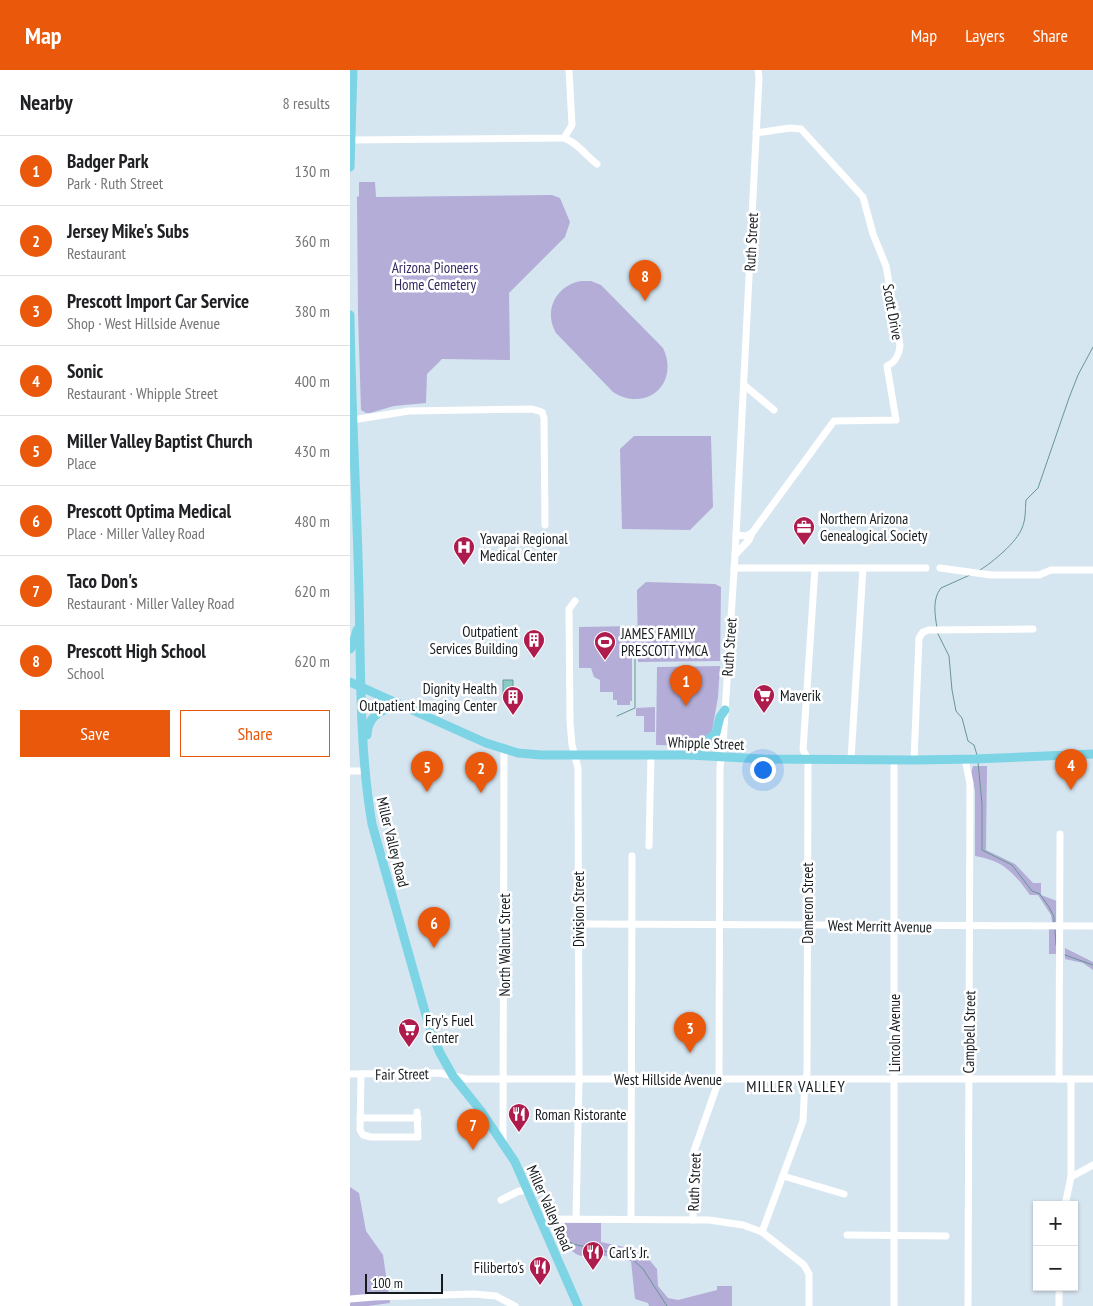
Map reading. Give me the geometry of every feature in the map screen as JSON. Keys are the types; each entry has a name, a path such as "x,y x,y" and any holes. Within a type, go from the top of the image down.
{"main road":[{"path":"350,167 352,72"},
{"name":"Miller Valley Road","path":"350,315 353,488 360,623 364,771 372,824 429,1026 440,1054 453,1076 503,1141 515,1162 578,1306"},
{"path":"350,649 353,646 360,623"},
{"name":"Whipple Street","path":"350,682 504,749 518,753 576,756 691,755 851,760 965,759 1093,754"},
{"path":"363,747 367,726 373,718 398,704"},
{"path":"691,755 716,733 720,717 725,710"}],"street":[{"path":"564,138 572,125 569,70"},
{"name":"Ruth Street","path":"693,1220 694,1150 719,1080 720,767 735,555 758,70"},
{"name":"Scott Drive","path":"735,555 750,540 752,533 834,421 896,420 887,366 892,364 899,355 900,345 884,261 873,234 863,197 801,129 790,128 756,133"},
{"path":"351,140 564,138 574,142 587,157 597,164"},
{"path":"744,385 774,410"},
{"path":"352,420 409,412 532,409 542,412 544,418 545,525"},
{"path":"736,536 746,536 752,533"},
{"path":"734,568 926,568"},
{"name":"Dameron Street","path":"762,1232 803,1121 804,1080 807,1074 808,759 803,750 815,568"},
{"path":"851,760 863,568"},
{"path":"940,568 991,575 1039,575 1051,570 1093,570"},
{"name":"Division Street","path":"575,600 569,609 569,702 572,745 578,768 579,1079 576,1219"},
{"path":"914,760 919,638 922,632 929,630 1033,629"},
{"name":"North Walnut Street","path":"503,1141 504,749"},
{"path":"649,846 651,755"},
{"name":"Campbell Street","path":"965,759 970,783 968,1306"},
{"name":"Lincoln Avenue","path":"894,760 894,1306"},
{"path":"350,771 364,771"},
{"path":"1059,1079 1060,834"},
{"path":"631,1219 632,856"},
{"name":"West Merritt Avenue","path":"578,924 1093,926"},
{"name":"Fair Street","path":"350,1074 440,1073 453,1076"},
{"path":"360,1118 417,1115 418,1137 372,1137 363,1135 360,1130 360,1118 361,1074"},
{"name":"West Hillside Avenue","path":"453,1076 467,1079 1093,1079"},
{"path":"1066,1201 1072,1177 1071,1079"},
{"path":"1072,1177 1093,1165"},
{"path":"783,1176 844,1194"},
{"path":"501,1200 519,1191 528,1191"},
{"path":"540,1219 693,1220 743,1225 762,1232 804,1265 809,1274 810,1306"},
{"path":"847,1235 946,1236"},
{"path":"1059,1291 1059,1306"},
{"path":"350,1299 474,1294 496,1296 515,1306"}],"green space":[{"name":"Arizona Pioneers Home Cemetery","path":"359,182 375,182 376,197 552,195 560,198 570,222 565,237 509,293 510,360 442,359 427,374 426,403 394,406 370,413 361,410 358,313 357,197 359,196"},
{"path":"591,281 601,285 663,348 667,361 667,373 657,391 648,397 637,399 625,398 613,392 556,333 552,325 551,316 554,300 559,293 572,283"},
{"path":"634,436 711,436 713,507 690,530 622,529 620,449"},
{"path":"646,582 715,584 721,587 720,661 638,662 637,590"},
{"name":"JAMES FAMILY PRESCOTT YMCA","path":"636,626 636,655 632,655 632,701 630,701 630,705 617,705 617,700 613,700 613,692 600,692 600,680 594,677 591,668 579,668 579,627"},
{"path":"720,666 718,697 712,731 694,746 656,745 657,667"},
{"path":"655,707 655,732 644,732 644,716 636,716 636,708"},
{"path":"973,766 987,766 986,850 1015,864 1033,883 1041,883 1041,895 1057,901 1059,922 1052,922 1051,915 1038,895 1030,895 1013,874 1001,864 975,856 975,791 971,773"},
{"path":"1049,929 1059,929 1058,954 1049,954"},
{"path":"1065,948 1093,962 1093,970 1083,963 1065,959"},
{"path":"350,1187 359,1193 366,1231 383,1255 390,1303 350,1306"},
{"path":"556,1223 601,1223 601,1242 633,1249 645,1255 657,1269 658,1286 668,1298 678,1300 717,1290 717,1286 732,1286 732,1306 649,1306 648,1303 635,1299 631,1261 590,1253 581,1256 576,1254 559,1241 552,1225"}],"shaded area":[{"path":"503,680 513,680 513,698 503,698"}],"waterway":[{"path":"980,570 1004,551 1022,528 1026,500 1038,488 1069,398 1078,375 1093,347"},
{"path":"937,628 935,607 938,592 941,588 970,575"},
{"path":"937,632 949,656 956,711 962,718 968,741 974,745 977,755"},
{"path":"617,716 635,708 635,655"},
{"path":"978,762 982,804 982,850 1012,865 1032,891 1040,894 1054,917 1054,923"},
{"path":"1055,930 1056,945"},
{"path":"1065,955 1093,965"},
{"path":"555,1232 573,1244 630,1257 643,1269 667,1306"}],"place":[{"name":"Prescott High School","path":"645,301"},
{"name":"Northern Arizona Genealogical Society","path":"804,546"},
{"name":"Yavapai Regional Medical Center","path":"464,566"},
{"name":"Outpatient Services Building","path":"534,659"},
{"name":"JAMES FAMILY PRESCOTT YMCA","path":"605,661"},
{"name":"Badger Park","path":"686,706"},
{"name":"Maverik","path":"764,714"},
{"name":"Dignity Health Outpatient Imaging Center","path":"513,716"},
{"name":"Sonic","path":"1071,790"},
{"name":"Miller Valley Baptist Church","path":"427,792"},
{"name":"Jersey Mike's Subs","path":"481,793"},
{"name":"Prescott Optima Medical","path":"434,948"},
{"name":"Fry's Fuel Center","path":"409,1048"},
{"name":"Prescott Import Car Service","path":"690,1053"},
{"name":"Roman Ristorante","path":"519,1133"},
{"name":"Taco Don's","path":"473,1150"},
{"name":"Carl's Jr.","path":"593,1271"},
{"name":"Filiberto's","path":"540,1286"}],"district":[{"name":"MILLER VALLEY","path":"796,1086"}]}
